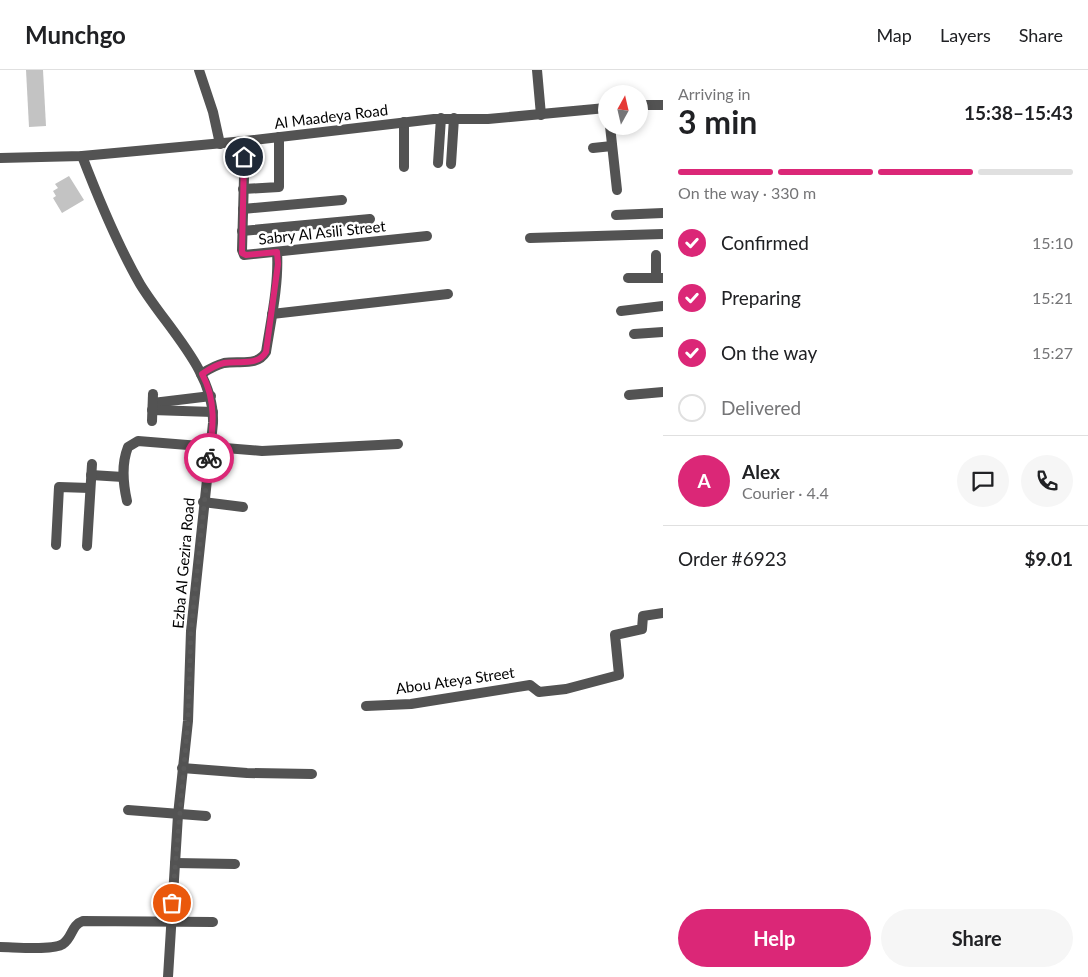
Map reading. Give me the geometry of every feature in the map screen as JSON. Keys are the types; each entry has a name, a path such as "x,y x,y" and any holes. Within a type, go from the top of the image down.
{"street":[{"path":"199,70 213,112 220,144"},
{"path":"537,70 541,115"},
{"path":"648,105 663,105"},
{"name":"Al Maadeya Road","path":"0,158 82,156 220,144 441,118 476,120 598,109"},
{"path":"438,163 441,118"},
{"path":"451,164 454,118"},
{"path":"404,122 404,167"},
{"path":"611,135 617,190"},
{"path":"244,189 279,187 279,137"},
{"name":"Sabry Al Asili Street","path":"245,141 242,231 242,253 244,255 428,236"},
{"path":"594,148 612,146"},
{"name":"Ezba Al Gezira Road","path":"82,156 103,208 140,283 202,374 211,396 213,412 203,502 202,539 191,631 188,712 178,814 168,977"},
{"path":"243,209 342,200"},
{"path":"616,215 663,213"},
{"path":"242,231 370,219"},
{"path":"530,238 663,234"},
{"path":"202,374 223,364 253,362 263,357 266,352 272,314 278,264 277,252"},
{"path":"628,278 659,278 656,255"},
{"path":"272,314 448,294"},
{"path":"621,311 663,306"},
{"path":"634,334 663,332"},
{"path":"629,395 663,392"},
{"path":"211,396 152,407 213,412"},
{"path":"127,501 123,477 128,447 138,441 272,451 398,444"},
{"path":"87,546 92,464"},
{"path":"91,475 123,477"},
{"path":"56,545 60,487 90,488"},
{"path":"203,502 243,507"},
{"name":"Abou Ateya Street","path":"366,706 411,704 530,685 539,692 557,690 619,675 615,635 643,628 643,616 663,613"},
{"path":"182,768 247,774 312,774"},
{"path":"128,810 206,816"},
{"path":"175,863 235,864"},
{"path":"0,947 58,946 68,939 77,923 83,921 213,922"}],"building":[{"path":"26,70 43,70 46,126 29,127"},
{"path":"69,176 84,200 62,213 53,198 56,196 53,191 58,188 55,184"}],"way so far":[{"path":"172,903 182,768 188,721 191,631 200,559 203,502 209,458"}],"route":[{"path":"209,458 213,412 210,391 202,374 223,364 253,362 263,357 266,352 278,264 277,252 246,255 242,253 244,157"}]}
